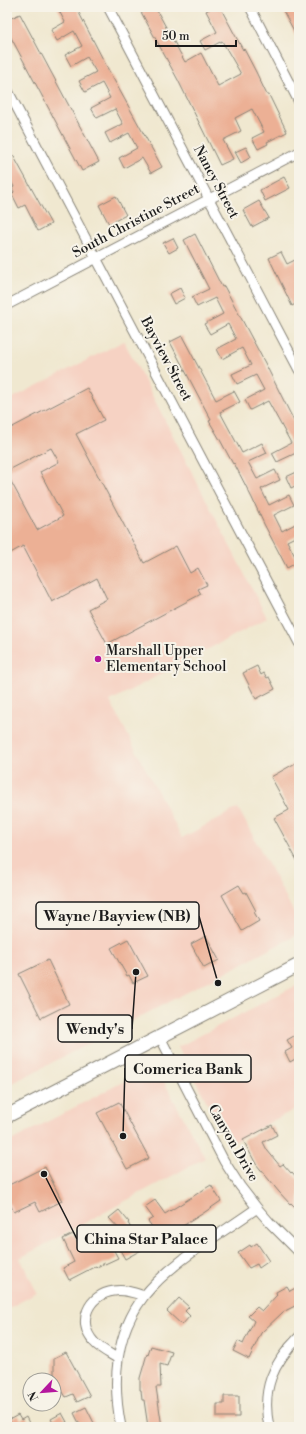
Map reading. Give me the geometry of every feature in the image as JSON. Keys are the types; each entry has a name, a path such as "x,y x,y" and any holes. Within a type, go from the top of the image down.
{"main road":[{"path":"7,1116 299,965"}],"street":[{"name":"Nancy Street","path":"108,7 299,370"},
{"path":"250,7 299,102"},
{"name":"Bayview Street","path":"7,89 299,643"},
{"name":"South Christine Street","path":"7,305 299,152"},
{"name":"Canyon Drive","path":"160,1037 224,1161 240,1186 271,1224 299,1252"},
{"path":"121,1427 116,1392 117,1358 127,1327 144,1296 166,1274 183,1260 257,1208"},
{"path":"117,1358 99,1347 88,1334 85,1325 86,1312 96,1297 103,1294 114,1291 131,1292 144,1296"},
{"path":"269,1427 266,1408 270,1380 282,1356 299,1337"}],"shaded area":[{"name":"Marshall Upper Elementary School","path":"124,341 267,618 110,701 182,838 238,808 299,922 299,934 7,1086 7,401"},
{"path":"299,984 299,1107 229,1144 178,1047"},
{"path":"155,1065 205,1158 20,1258 37,1293 7,1309 7,1143"}],"building":[{"path":"57,7 76,7 109,71 162,167 151,173 142,158 124,168 119,158 137,148 129,133 110,143 105,133 123,124 115,109 97,118 91,108 110,98 102,83 85,92 79,81 96,72 87,57 71,66 65,55 82,46 74,31 57,41 51,30 65,22"},
{"path":"155,7 185,62 201,53 218,86 241,74 222,41 205,50 200,41 217,32 206,11 213,7 220,7 243,50 244,49 267,95 269,95 287,132 267,142 268,144 258,149 252,138 264,132 252,109 235,118 241,131 223,140 233,159 220,165 178,80 141,12"},
{"path":"281,7 299,7 299,40"},
{"path":"20,14 99,162 82,171 7,30 7,20"},
{"path":"246,147 251,157 241,163 235,152"},
{"path":"13,155 51,224 38,231 25,205 19,208 12,194 14,192 12,188 14,187 7,173 7,158"},
{"path":"284,177 290,188 265,201 260,190"},
{"path":"116,196 126,215 109,224 99,205"},
{"path":"259,201 269,218 252,227 243,210"},
{"path":"195,234 222,287 224,286 265,363 299,431 299,459 296,453 277,462 272,453 291,443 268,401 250,410 245,400 264,390 256,375 237,384 232,374 251,365 242,348 222,359 217,349 236,339 228,324 210,334 204,324 223,314 215,298 197,307 192,297 209,289 184,240"},
{"path":"173,238 178,248 169,253 163,243"},
{"path":"281,252 287,264 299,258 299,302 292,306 269,258"},
{"path":"180,288 185,298 174,304 169,294"},
{"path":"182,336 216,400 234,391 240,402 220,412 242,453 262,443 267,453 248,462 257,479 275,470 280,480 261,489 269,505 289,495 294,505 274,515 282,531 299,522 299,535 287,541 298,562 287,568 234,463 233,464 209,421 211,420 170,342"},
{"path":"87,388 104,420 76,434 144,563 176,546 190,573 198,568 207,585 198,589 201,594 107,644 88,609 107,599 97,578 52,602 23,546 7,555 7,474 37,530 63,516 40,472 59,462 51,448 7,471 7,430"},
{"path":"299,471 299,484 291,488 286,477"},
{"path":"257,666 261,675 264,673 267,678 269,677 275,689 256,699 243,673"},
{"path":"299,761 299,864 274,818 289,810 271,777"},
{"path":"239,885 244,893 246,892 256,911 254,912 259,921 242,931 222,895"},
{"path":"206,936 219,960 204,968 191,944"},
{"path":"128,939 148,976 133,983 129,975 127,976 111,948"},
{"path":"48,960 69,1004 41,1018 19,974"},
{"path":"299,1033 299,1062 297,1058 290,1062 285,1052 292,1048 287,1040"},
{"path":"119,1102 149,1158 127,1169 97,1113"},
{"path":"272,1125 277,1135 263,1142 267,1150 280,1166 283,1164 299,1180 299,1211 279,1192 256,1164 243,1140"},
{"path":"45,1167 62,1201 40,1212 35,1202 14,1212 7,1199 7,1186"},
{"path":"211,1185 221,1201 178,1229 177,1228 125,1259 120,1250 132,1243 109,1218 119,1210 129,1222 128,1223 137,1239 153,1228 148,1221 153,1218 145,1207 155,1200 165,1214"},
{"path":"73,1234 82,1250 99,1241 102,1247 110,1243 118,1258 97,1267 96,1266 69,1280 63,1268 74,1262 63,1239"},
{"path":"257,1243 269,1261 259,1268 257,1264 249,1268 238,1253 250,1245 251,1247"},
{"path":"287,1286 290,1291 299,1286 299,1304 283,1312 261,1333 249,1359 233,1351 238,1341 243,1344 254,1321 248,1316 257,1307 262,1311 277,1295 276,1292"},
{"path":"179,1298 189,1307 185,1311 190,1316 182,1325 167,1311"},
{"path":"151,1346 172,1352 167,1366 160,1364 161,1387 156,1387 162,1427 148,1427 144,1400 142,1400 140,1390 140,1378"},
{"path":"66,1352 90,1396 77,1402 73,1394 66,1397 62,1393 62,1372 54,1372 54,1358"},
{"path":"224,1396 239,1396 239,1417 217,1417 217,1404 224,1404"},
{"path":"86,1407 96,1427 81,1427 74,1413"},
{"path":"62,1413 67,1422 55,1427 51,1419"},
{"path":"18,1415 21,1420 26,1417 31,1427 7,1427 12,1425 9,1420"}],"place":[{"name":"Marshall Upper Elementary School","path":"98,659"},
{"name":"Wendy's","path":"136,972"},
{"name":"Wayne / Bayview (NB)","path":"218,983"},
{"name":"Comerica Bank","path":"123,1136"},
{"name":"China Star Palace","path":"44,1174"}]}
